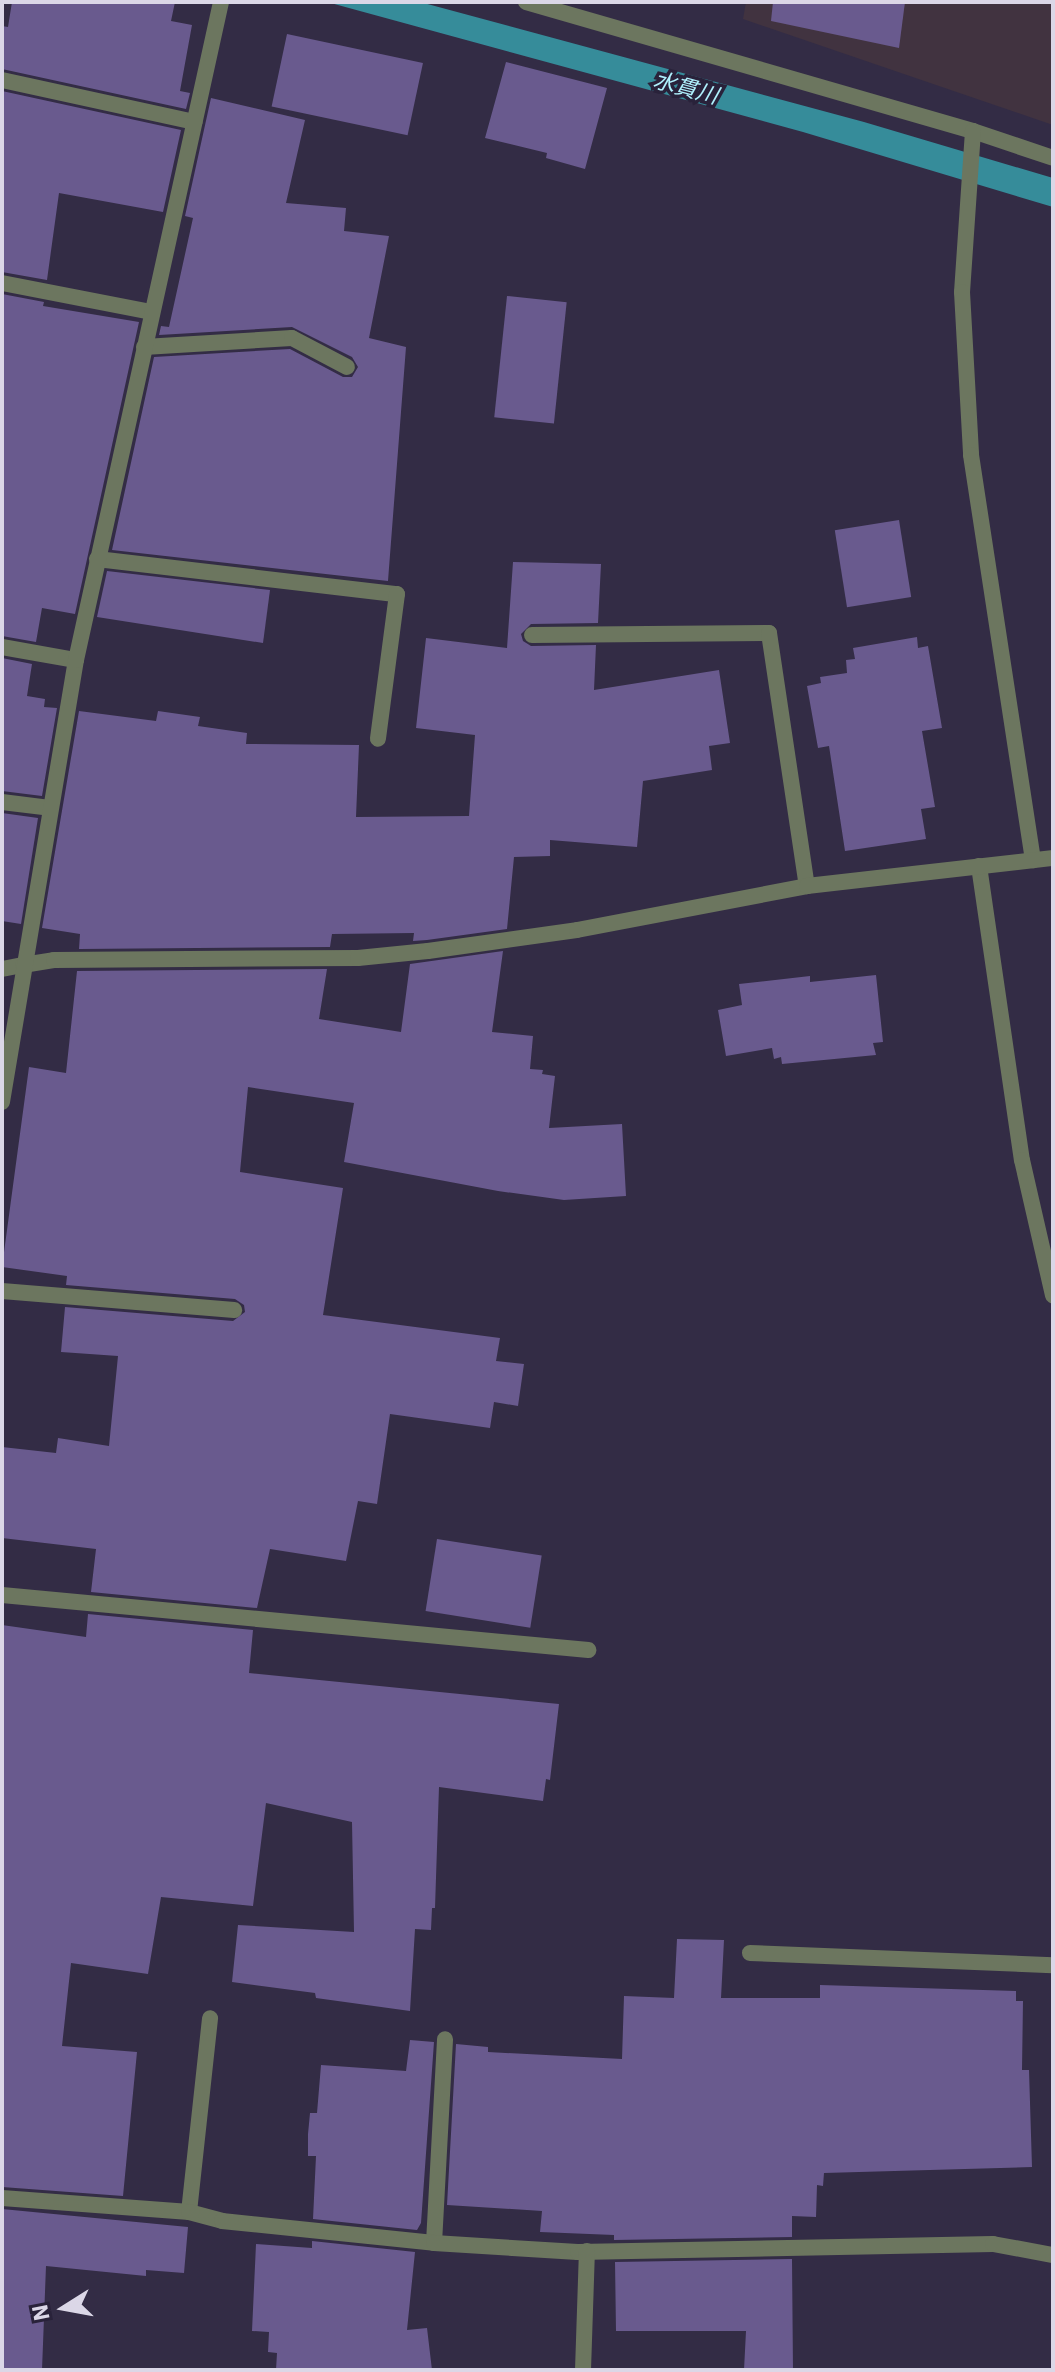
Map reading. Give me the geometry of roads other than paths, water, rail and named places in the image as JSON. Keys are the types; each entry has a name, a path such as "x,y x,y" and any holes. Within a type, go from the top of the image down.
{"street":[{"path":"2,1102 76,660 221,2"},
{"path":"526,2 973,131 1053,158"},
{"path":"2,80 194,122"},
{"path":"973,131 962,292 971,455 1033,860"},
{"path":"2,283 151,312"},
{"path":"144,347 292,338 347,367"},
{"path":"97,559 397,594 378,739"},
{"path":"532,635 769,633 807,886"},
{"path":"2,647 76,660"},
{"path":"2,802 50,808"},
{"path":"2,969 54,960 358,958 428,951 577,930 807,886 1053,858"},
{"path":"979,866 1022,1160 1053,1295"},
{"path":"2,1291 234,1310"},
{"path":"2,1595 588,1650"},
{"path":"750,1953 1053,1965"},
{"path":"189,2212 210,2018"},
{"path":"434,2243 445,2039"},
{"path":"2,2198 189,2212 222,2221 434,2243 587,2251 993,2244 1053,2255"},
{"path":"583,2370 587,2251"}],"water":[{"name":"水貫川","path":"327,2 420,2 864,122 1053,178 1053,207 803,132"}]}
